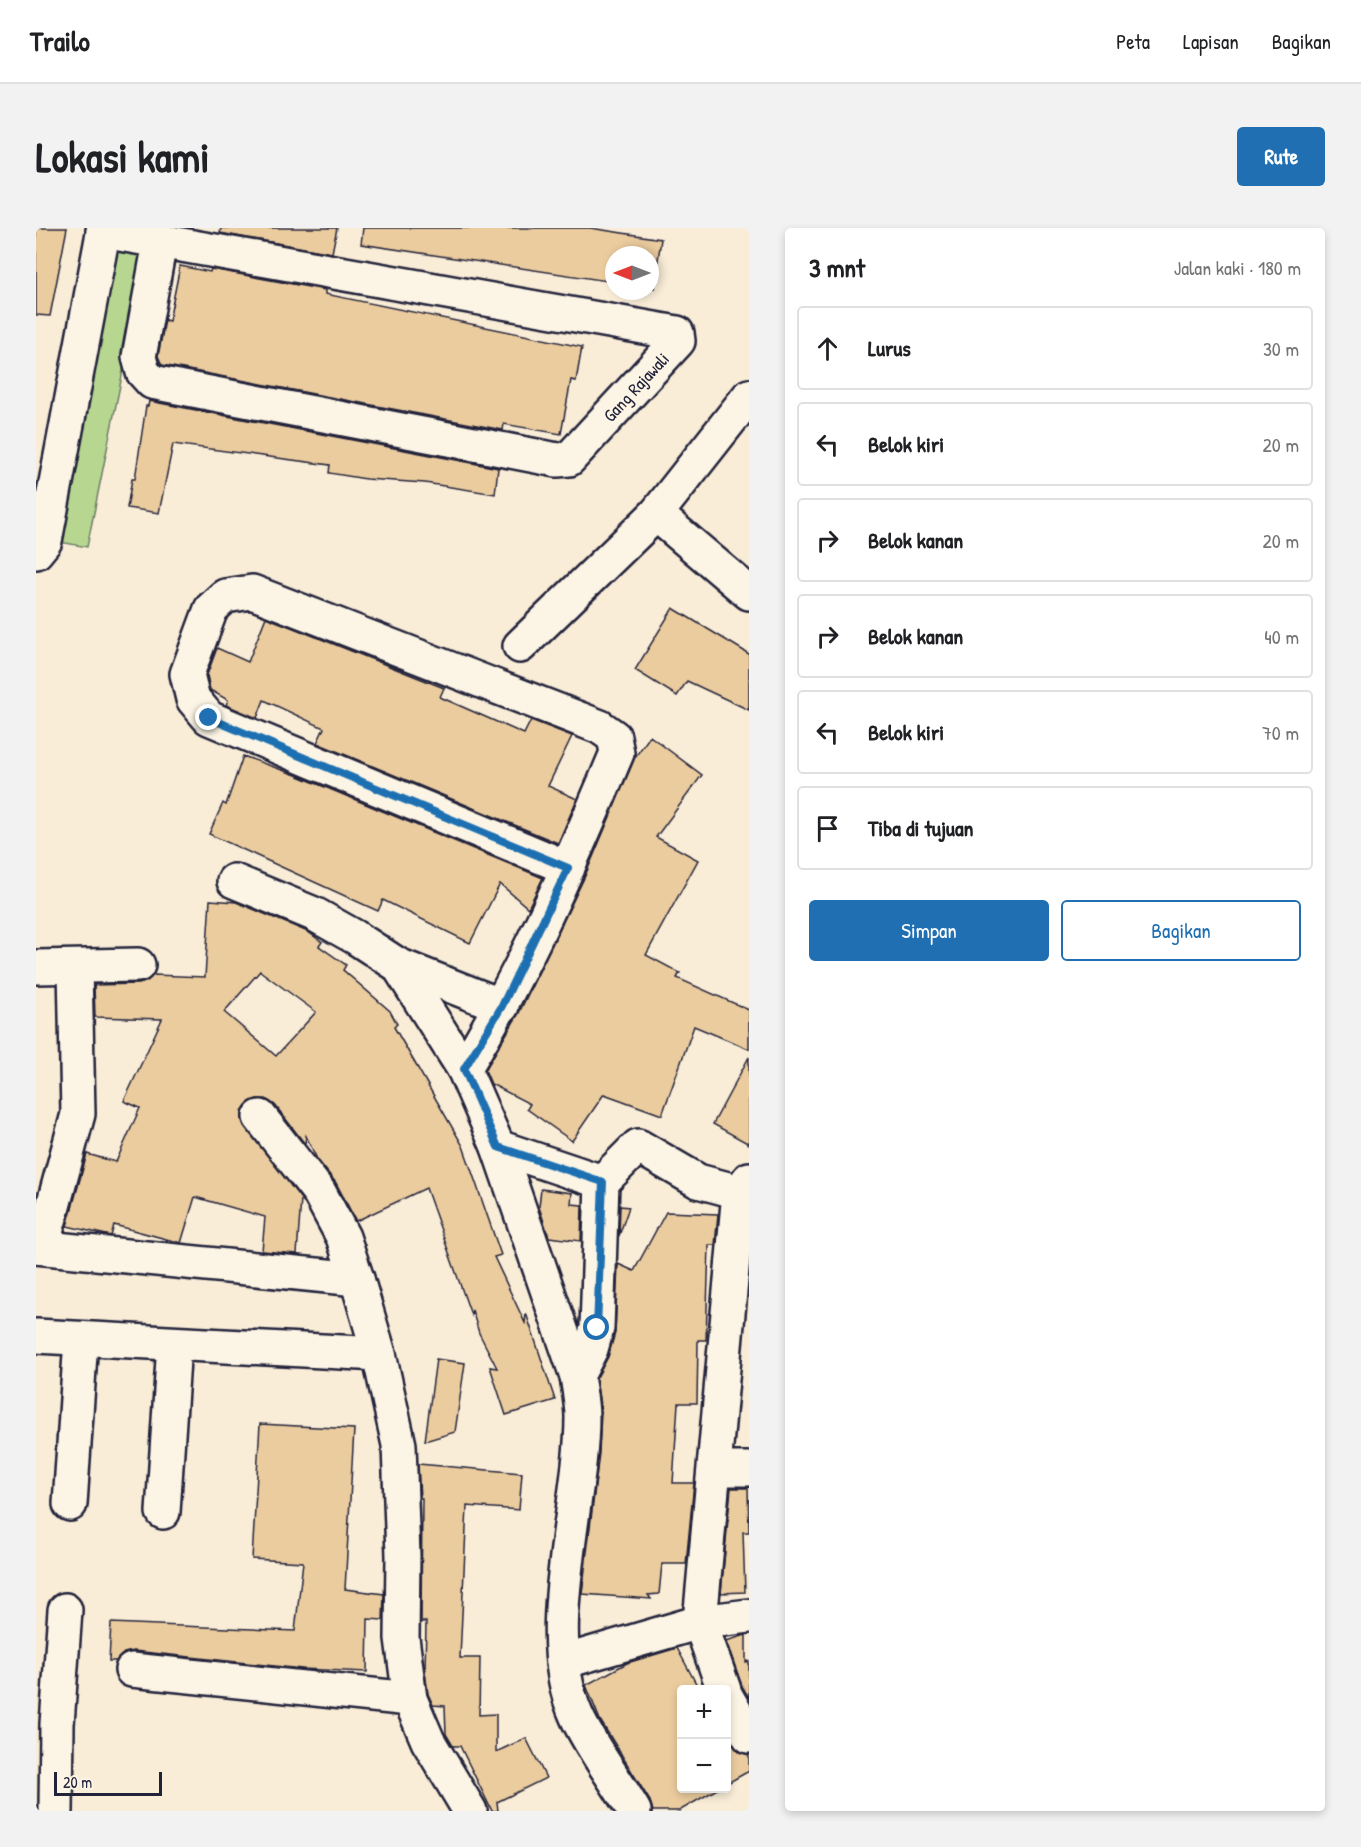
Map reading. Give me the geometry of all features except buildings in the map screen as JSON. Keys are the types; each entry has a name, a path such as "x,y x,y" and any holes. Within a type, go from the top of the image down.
{"street":[{"path":"36,552 45,541 104,230 160,242"},
{"name":"Gang Rajawali","path":"160,242 677,333 678,341 569,459 564,460 152,382 143,372 139,357 160,242"},
{"path":"520,646 656,514 749,396"},
{"path":"656,514 749,592"},
{"path":"464,1069 502,1006 568,868 617,753 615,737 608,731 252,592 225,596 211,609 187,674 193,699 209,718 568,868"},
{"path":"234,881 314,914 398,965 502,1006"},
{"path":"36,967 138,965"},
{"path":"398,965 464,1069 498,1147 577,1376 582,1415 580,1463 562,1615 563,1662 577,1716 634,1811"},
{"path":"75,967 78,1114 39,1247 357,1279"},
{"path":"260,1117 319,1192 343,1237 357,1279 379,1354 399,1445 403,1556 402,1638 410,1699 428,1741 470,1811"},
{"path":"577,1376 591,1349 597,1328 603,1182 638,1146 698,1181 744,1186 700,1622 723,1685"},
{"path":"498,1147 603,1182"},
{"path":"36,1336 379,1354"},
{"path":"70,1504 81,1339"},
{"path":"163,1512 174,1344"},
{"path":"715,1469 749,1469"},
{"path":"56,1811 57,1725 65,1610"},
{"path":"563,1662 700,1622 749,1616"},
{"path":"132,1671 410,1699"},
{"path":"731,1705 749,1736"}],"green space":[{"path":"118,246 147,253 87,547 54,541"}],"route":[{"path":"209,718 568,868 502,1006 464,1069 498,1147 603,1182 597,1328"}]}
